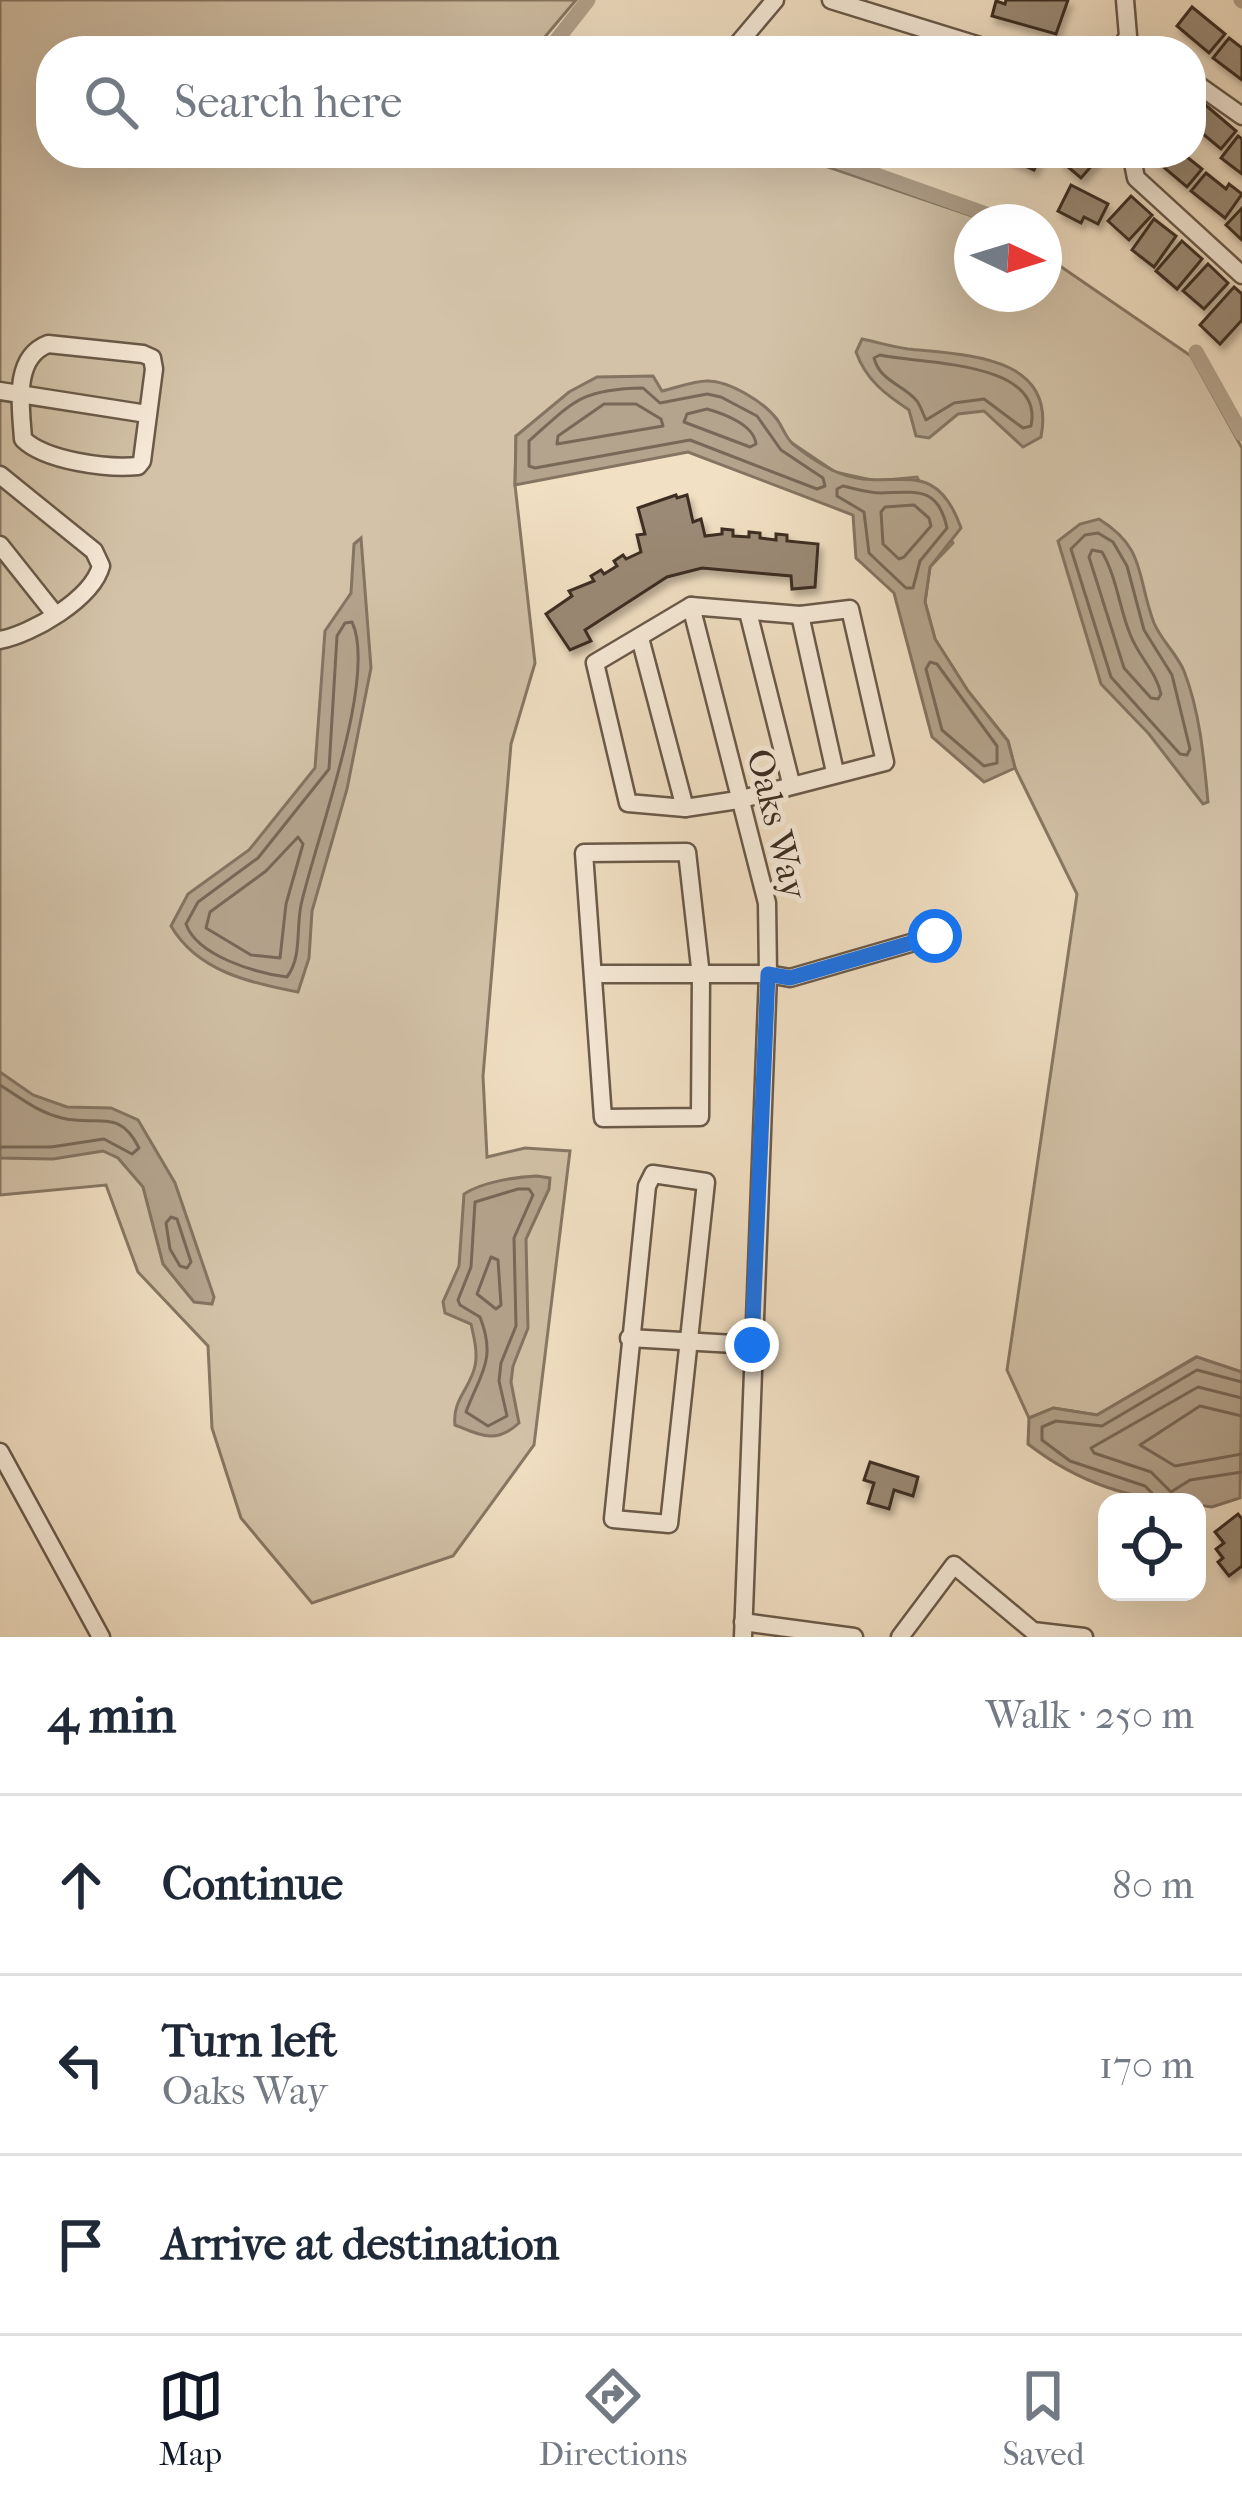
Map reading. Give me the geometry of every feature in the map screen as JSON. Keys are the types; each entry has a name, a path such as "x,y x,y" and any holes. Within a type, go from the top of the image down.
{"street":[{"path":"745,36 775,0"},
{"path":"831,0 947,36"},
{"path":"1125,0 1128,36"},
{"path":"1206,89 1242,116"},
{"path":"1134,168 1136,178 1242,275"},
{"path":"48,344 152,358 142,461 138,466 46,454 23,439 21,396 27,362 48,344"},
{"path":"0,391 147,414"},
{"path":"0,475 100,559 94,583 22,636 0,640"},
{"path":"0,545 55,613"},
{"path":"691,606 748,611 800,614 850,609 885,762 738,800 686,808 628,803 595,663 691,606"},
{"name":"Oaks Way","path":"691,606 767,903 743,1630"},
{"path":"748,611 790,783"},
{"path":"800,614 835,772"},
{"path":"640,638 686,808"},
{"path":"687,851 700,976 700,1117 603,1118 594,974 584,853 687,851"},
{"path":"594,974 790,978 935,936"},
{"path":"653,1174 706,1182 669,1524 613,1519 629,1338 647,1186 653,1174"},
{"path":"629,1338 752,1345"},
{"path":"0,1452 100,1637"},
{"path":"900,1637 954,1565 1031,1634 1084,1637"},
{"path":"743,1630 854,1637"}],"shaded area":[{"path":"0,0 576,0 546,36 36,36 36,168 831,168 954,210 954,312 1062,312 1062,267 1191,356 1242,448 1242,1372 1196,1357 1097,1415 1054,1408 1029,1418 1007,1370 1077,894 1015,768 1008,741 935,639 925,602 930,567 953,543 917,477 876,481 835,472 789,441 777,419 708,381 516,436 515,485 535,663 511,744 483,1076 487,1157 525,1148 570,1151 534,1445 453,1556 312,1603 241,1518 212,1428 208,1346 138,1272 106,1185 0,1195"}],"water":[{"path":"862,339 1002,364 1035,389 1042,410 1041,437 1023,447 984,411 958,414 929,438 916,436 909,410 865,371 856,352"},
{"path":"653,376 662,391 707,381 747,394 772,414 793,444 832,470 872,480 907,479 937,489 961,528 930,567 925,602 935,639 1008,741 1015,768 984,782 932,737 894,593 856,558 853,515 688,452 515,485 516,436 569,392 597,377"},
{"path":"1099,519 1133,553 1154,623 1184,671 1200,736 1208,802 1203,804 1149,734 1101,684 1058,541 1080,524"},
{"path":"361,538 371,668 347,789 312,911 309,958 298,992 244,979 210,964 171,926 188,894 249,850 315,768 325,631 351,593 354,544"},
{"path":"0,1072 33,1095 67,1107 111,1108 138,1120 175,1183 214,1297 212,1304 194,1302 163,1264 143,1187 118,1158 103,1151 53,1159 0,1158"},
{"path":"550,1178 526,1239 528,1328 511,1382 519,1423 503,1434 481,1435 455,1425 456,1408 473,1374 476,1350 471,1324 445,1313 443,1302 459,1266 464,1194 499,1181"},
{"path":"1197,1357 1242,1372 1240,1498 1212,1507 1206,1506 1206,1493 1126,1493 1066,1469 1028,1444 1029,1418 1053,1408 1097,1415"}],"building":[{"path":"1006,0 1068,0 1056,34 992,16 996,1 1005,4"},
{"path":"1192,7 1225,34 1209,53 1206,36 1189,36 1177,26"},
{"path":"1229,38 1242,48 1242,80 1213,58"},
{"path":"1206,105 1236,131 1221,149 1206,136"},
{"path":"1238,136 1242,139 1242,174 1221,158"},
{"path":"1069,168 1090,168 1081,178"},
{"path":"1165,168 1202,169 1187,187"},
{"path":"1206,173 1226,189 1229,184 1242,194 1225,218 1191,191"},
{"path":"1071,185 1108,204 1098,224 1084,217 1081,223 1062,213"},
{"path":"1131,196 1152,215 1129,240 1108,221"},
{"path":"1242,208 1242,240 1226,225"},
{"path":"1154,219 1176,236 1154,267 1132,250"},
{"path":"1182,241 1202,259 1177,289 1156,271"},
{"path":"1208,264 1228,283 1204,309 1183,291"},
{"path":"1234,287 1242,294 1242,320 1220,344 1200,325"},
{"path":"687,495 693,522 701,519 705,536 722,534 722,529 733,530 733,536 760,533 760,538 776,540 776,534 787,535 787,541 818,544 815,587 792,589 791,576 702,568 667,577 585,630 591,641 570,650 546,614 572,596 569,591 594,581 591,576 617,566 614,561 623,555 626,559 641,552 637,535 645,534 638,508"},
{"path":"870,1462 918,1477 913,1496 894,1490 889,1509 868,1503 874,1483 864,1480"},
{"path":"1238,1514 1242,1519 1242,1566 1229,1576 1218,1562 1223,1558 1216,1549 1224,1543 1215,1532"}],"waterway":[{"path":"560,36 588,0"},
{"path":"857,168 958,204"},
{"path":"1196,352 1242,434"}],"route":[{"path":"752,1345 768,974 790,978 935,936"}]}
